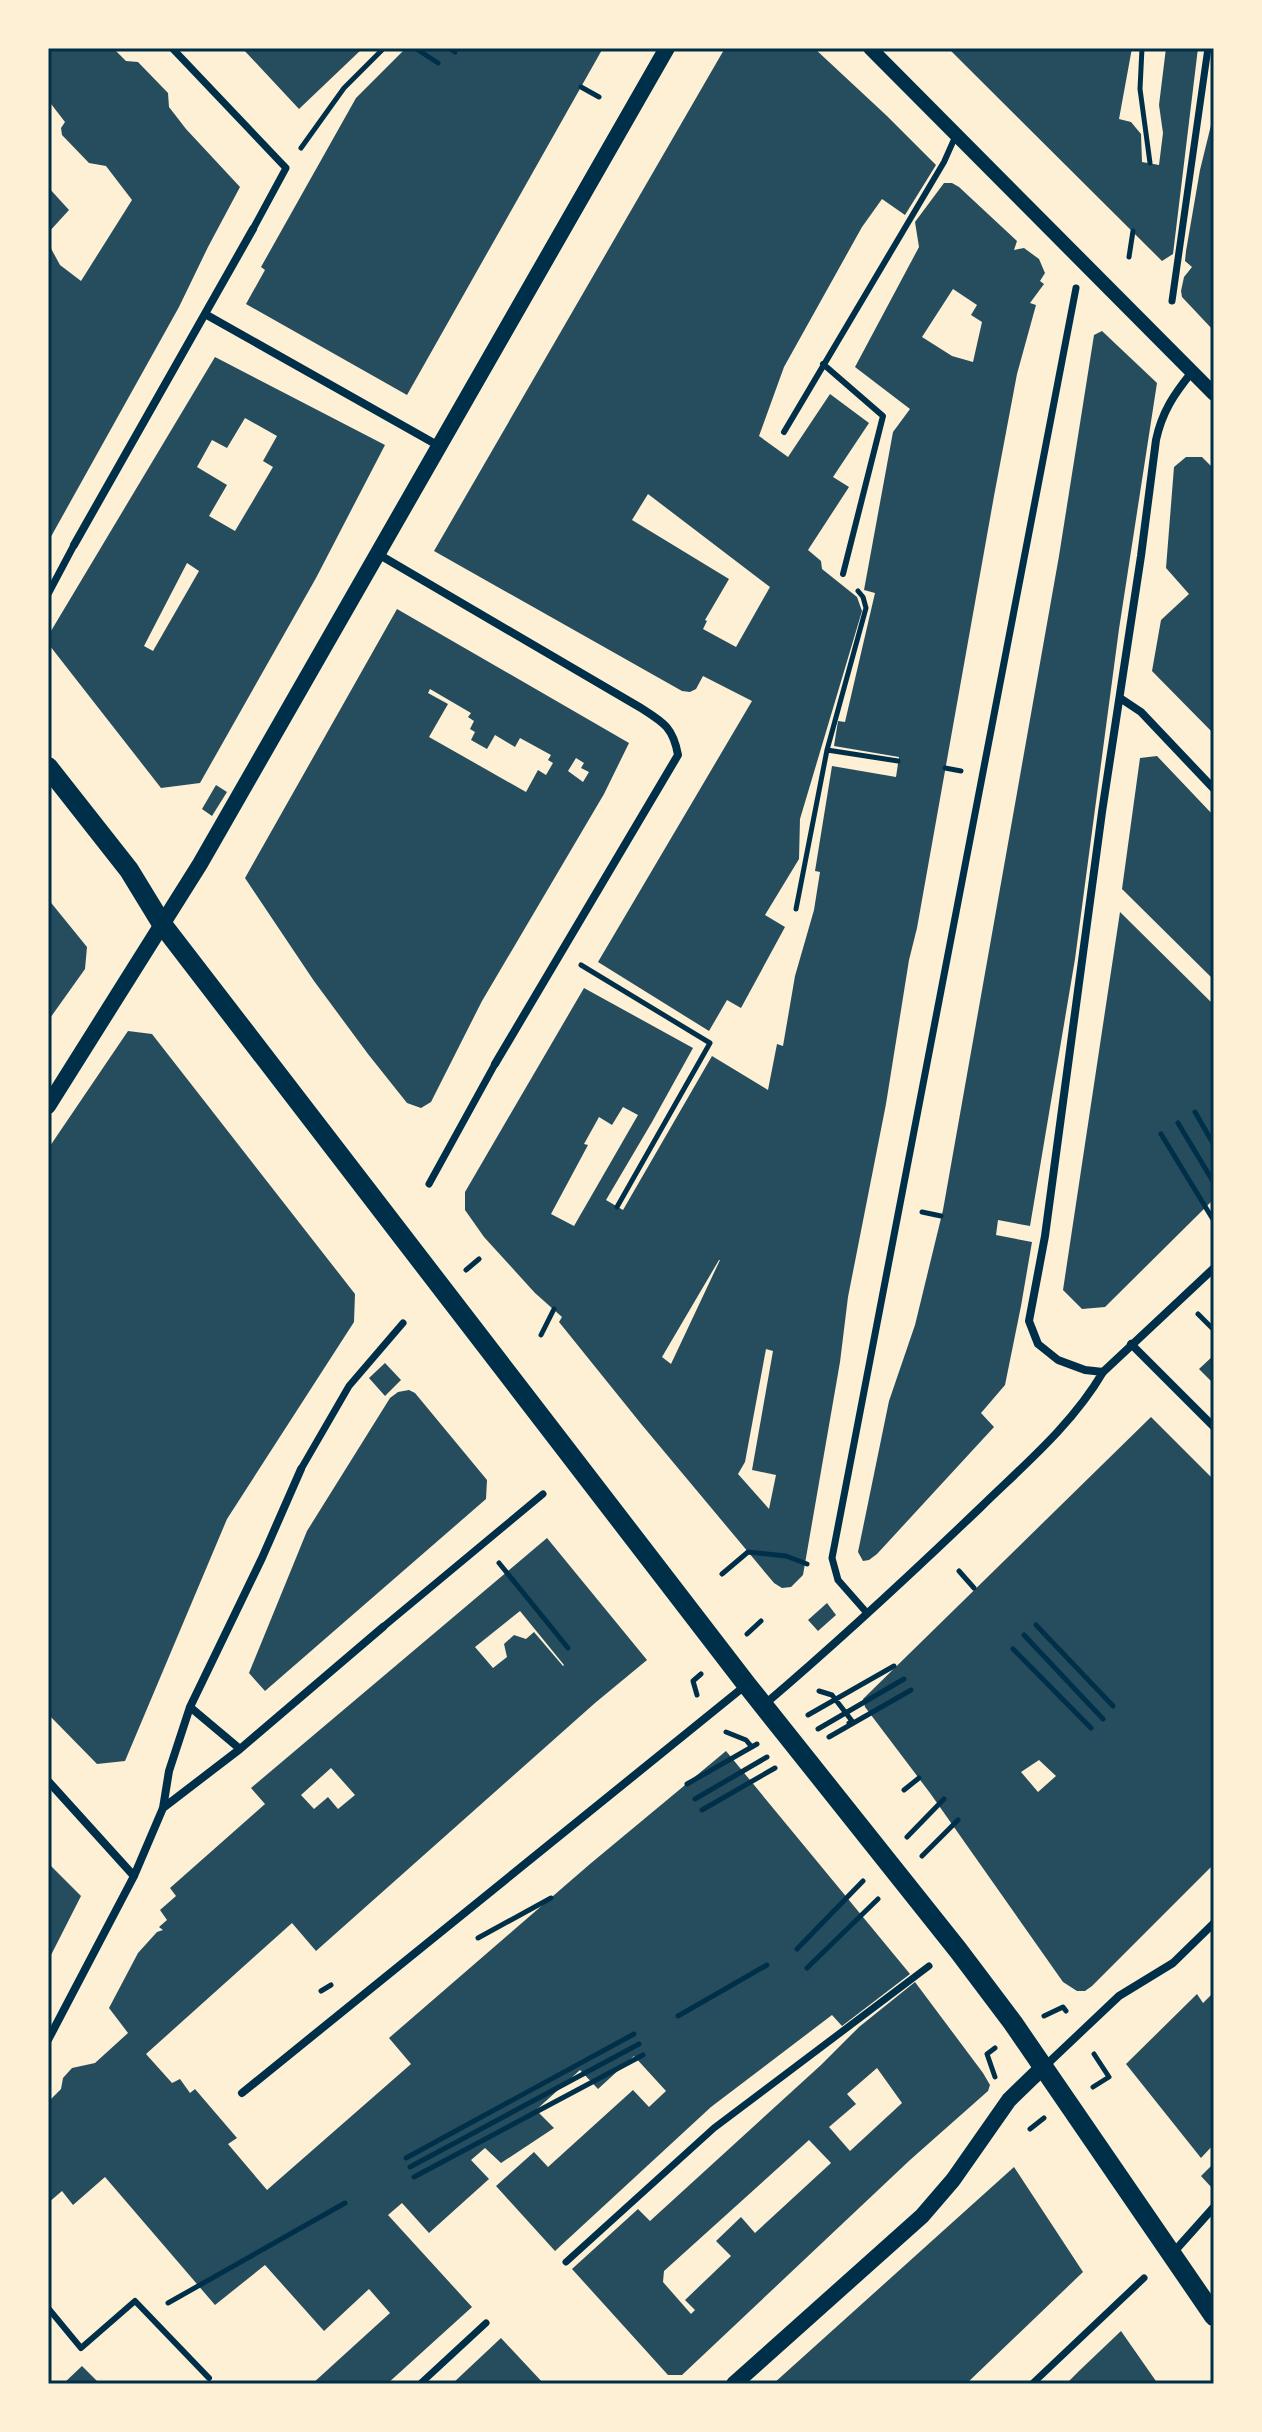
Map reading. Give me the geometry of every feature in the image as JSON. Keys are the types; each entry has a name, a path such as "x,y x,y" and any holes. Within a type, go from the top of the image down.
{"main road":[{"path":"48,1106 200,864 667,48"},
{"path":"48,767 129,870 162,924 747,1685 942,1930 1043,2067 1214,2316"},
{"path":"734,2384 922,2216 953,2180 1009,2100 1043,2067"}],"street":[{"path":"48,594 286,168 172,48"},
{"path":"870,48 1214,394"},
{"path":"1172,301 1208,48"},
{"path":"867,1613 838,1580 832,1558 1076,288"},
{"path":"205,314 439,446"},
{"path":"1103,1372 1085,1370 1058,1360 1038,1344 1029,1321 1045,1236 1102,812 1159,424 1173,395 1192,372"},
{"path":"377,553 664,723 675,737 678,755 495,1064 429,1184"},
{"path":"1120,698 1141,712 1214,789"},
{"path":"763,1705 867,1613 1054,1436 1093,1390 1103,1372 1214,1268"},
{"path":"48,2040 134,1876 163,1808 169,1771 190,1707 301,1469 349,1386 403,1323"},
{"path":"1131,1344 1214,1427"},
{"path":"163,1808 240,1749 543,1494"},
{"path":"242,2093 747,1685"},
{"path":"190,1707 240,1749"},
{"path":"48,1781 134,1876"},
{"path":"1043,2067 1119,1996 1173,1963 1214,1923"},
{"path":"566,2262 714,2128 929,1966"},
{"path":"1172,2254 1214,2207"},
{"path":"1032,2384 1144,2278"},
{"path":"420,2384 486,2323"}],"lane":[{"path":"784,432 944,162 956,135"},
{"path":"823,364 883,416 843,574"},
{"path":"48,2308 81,2348 135,2301 209,2378"}],"path":[{"path":"286,168 344,88 384,48"},
{"path":"415,48 438,63"},
{"path":"1142,48 1140,89 1150,163"},
{"path":"581,87 599,97"},
{"path":"1129,257 1133,231"},
{"path":"796,909 827,750 866,608 863,597 843,574"},
{"path":"827,750 898,761"},
{"path":"580,965 710,1043 617,1207"},
{"path":"1195,1112 1214,1145"},
{"path":"1178,1123 1214,1183"},
{"path":"1161,1134 1214,1221"},
{"path":"466,1270 479,1259"},
{"path":"541,1335 554,1309"},
{"path":"722,1574 748,1552 786,1556 816,1568"},
{"path":"959,1571 974,1588"},
{"path":"505,1572 568,1648"},
{"path":"740,1640 761,1621"},
{"path":"1036,1625 1113,1706"},
{"path":"1024,1635 1103,1719"},
{"path":"1013,1649 1091,1728"},
{"path":"814,1689 832,1695 852,1721 823,1744"},
{"path":"720,1726 726,1733 746,1740 779,1780"},
{"path":"904,1790 919,1778"},
{"path":"678,2016 767,1965"},
{"path":"1040,2018 1063,2007"},
{"path":"406,2158 634,2034"},
{"path":"410,2167 639,2044"},
{"path":"1092,2050 1109,2077"},
{"path":"414,2177 643,2055"},
{"path":"158,2308 345,2203"}],"building":[{"path":"48,48 113,48 126,61 138,62 168,93 169,107 186,129 240,187 179,307 48,542 48,243 60,265 81,281 132,200 106,166 89,163 62,135 61,128 65,122 48,100"},
{"path":"242,48 363,48 299,109"},
{"path":"406,48 603,48 407,395 246,304 265,270 261,267 356,98"},
{"path":"725,48 814,48 936,165 905,215 882,199 862,227 784,367 759,436 788,457 830,394 869,423 833,477 849,487 808,550 821,561 822,569 857,597 862,611 800,819 799,859 765,915 785,927 741,1008 727,1000 709,1031 598,962 752,701 703,676 696,689 682,691 434,551","holes":["648,494 770,587 736,647 703,629 729,579 632,520"]},
{"path":"948,48 1132,48 1119,119 1131,122 1141,134 1142,162 1159,165 1163,133 1159,105 1166,48 1198,48 1173,254 1162,261"},
{"path":"1213,117 1214,331 1182,297 1181,291 1184,277 1192,267 1185,261 1186,251"},
{"path":"944,183 952,183 1017,241 1014,250 1024,248 1039,259 1045,273 1040,281 1044,284 1030,303 1036,305 1017,374 994,496 909,960 886,1104 848,1297 840,1362 803,1575 791,1587 782,1588 774,1583 642,1425 559,1322 562,1317 535,1293 484,1237 465,1210 465,1192 584,988 693,1048 606,1200 623,1210 712,1056 768,1090 777,1044 783,1046 795,976 814,910 820,872 815,871 832,766 896,777 899,757 834,746 838,721 845,722 875,593 864,590 893,432 910,409 855,367 919,247 915,222","holes":["953,289 977,305 971,315 982,322 973,362 952,356 922,337","623,1107 638,1115 574,1226 551,1214 588,1145 584,1144 599,1117 612,1125","719,1260 720,1260 671,1364 662,1357","766,1349 773,1351 752,1470 776,1475 769,1509 738,1474 745,1462"]},
{"path":"48,187 69,210 48,233"},
{"path":"1102,331 1157,383 1119,629 1075,959 1030,1226 998,1220 996,1235 1032,1242 1021,1306 1005,1385 981,1413 994,1427 877,1554 863,1561 858,1552 889,1401 915,1325 943,1210 1059,556 1094,335"},
{"path":"215,357 385,445 316,578 200,783 161,788 50,646 48,636","holes":["245,418 277,436 263,461 273,467 235,531 209,516 227,485 197,467 212,440 227,448","187,563 199,571 153,651 144,646"]},
{"path":"1186,457 1202,457 1214,469 1214,734 1152,671 1161,620 1189,594 1166,568 1174,467"},
{"path":"397,609 629,743 604,794 482,1001 431,1102 421,1108 407,1103 368,1054 314,981 245,878","holes":["430,689 471,713 468,717 474,721 470,729 475,732 471,740 487,749 495,735 515,747 520,738 551,755 548,760 553,763 546,775 538,770 526,792 429,737 448,704 428,693","576,758 584,763 581,768 589,772 583,782 568,771"]},
{"path":"1157,756 1214,816 1214,980 1122,889 1140,758"},
{"path":"216,785 227,792 212,816 202,809"},
{"path":"48,899 87,947 85,969 48,1021"},
{"path":"1120,912 1214,1005 1214,1199 1105,1307 1082,1309 1063,1290"},
{"path":"128,1031 152,1034 355,1294 354,1322 227,1519 125,1761 97,1764 48,1714 48,1149"},
{"path":"1214,1355 1214,1384 1199,1369"},
{"path":"385,1363 401,1380 385,1396 369,1378"},
{"path":"409,1390 415,1393 487,1480 486,1499 265,1691 249,1673 307,1531 390,1398 398,1392"},
{"path":"1151,1417 1214,1480 1214,1864 1085,1991 1077,1991 1063,1982 930,1793 865,1707 863,1699","holes":["1039,1760 1056,1776 1038,1792 1021,1772"]},
{"path":"547,1538 647,1660 316,1951 292,1923 146,2054 172,2083 180,2079 190,2093 195,2089 237,2138 228,2144 267,2190 411,2064 389,2038 726,1751 910,1974 842,2026 832,2015 711,2107 555,2251 496,2186 534,2152 548,2167 633,2090 649,2107 666,2091 634,2056 598,2089 580,2070 536,2110 554,2128 501,2163 485,2148 471,2160 489,2179 429,2233 402,2203 388,2215 472,2307 387,2384 312,2384 390,2313 369,2289 324,2331 265,2265 215,2305 105,2177 73,2205 62,2191 48,2203 48,2102 61,2089 63,2078 72,2068 95,2063 128,2033 109,2008 138,1953 157,1932 163,1930 159,1927 167,1920 160,1910 176,1896 170,1888 265,1804 251,1788","holes":["520,1611 564,1665 563,1666 534,1632 526,1639 514,1635 504,1644 507,1657 493,1668 475,1647","331,1768 355,1795 338,1809 328,1797 314,1809 301,1795"]},
{"path":"827,1603 836,1615 818,1631 808,1620"},
{"path":"48,1863 81,1896 48,1961"},
{"path":"915,1982 983,2073 990,2085 988,2091 910,2160 682,2375 668,2375 572,2269 638,2209 650,2221 859,2027","holes":["877,2068 902,2103 850,2151 829,2127 856,2104 847,2094","809,2140 831,2163 755,2233 741,2217 716,2241 731,2256 685,2300 695,2310 691,2314 663,2282 664,2271"]},
{"path":"1214,1992 1214,2144 1201,2158 1126,2064 1197,1994 1203,2003"},
{"path":"1214,2163 1214,2186 1212,2188 1201,2176"},
{"path":"1014,2167 1083,2272 966,2384 773,2384"},
{"path":"1121,2331 1158,2384 1066,2384 1079,2371"},
{"path":"501,2338 544,2384 452,2384"},
{"path":"82,2366 100,2384 63,2384"}]}
